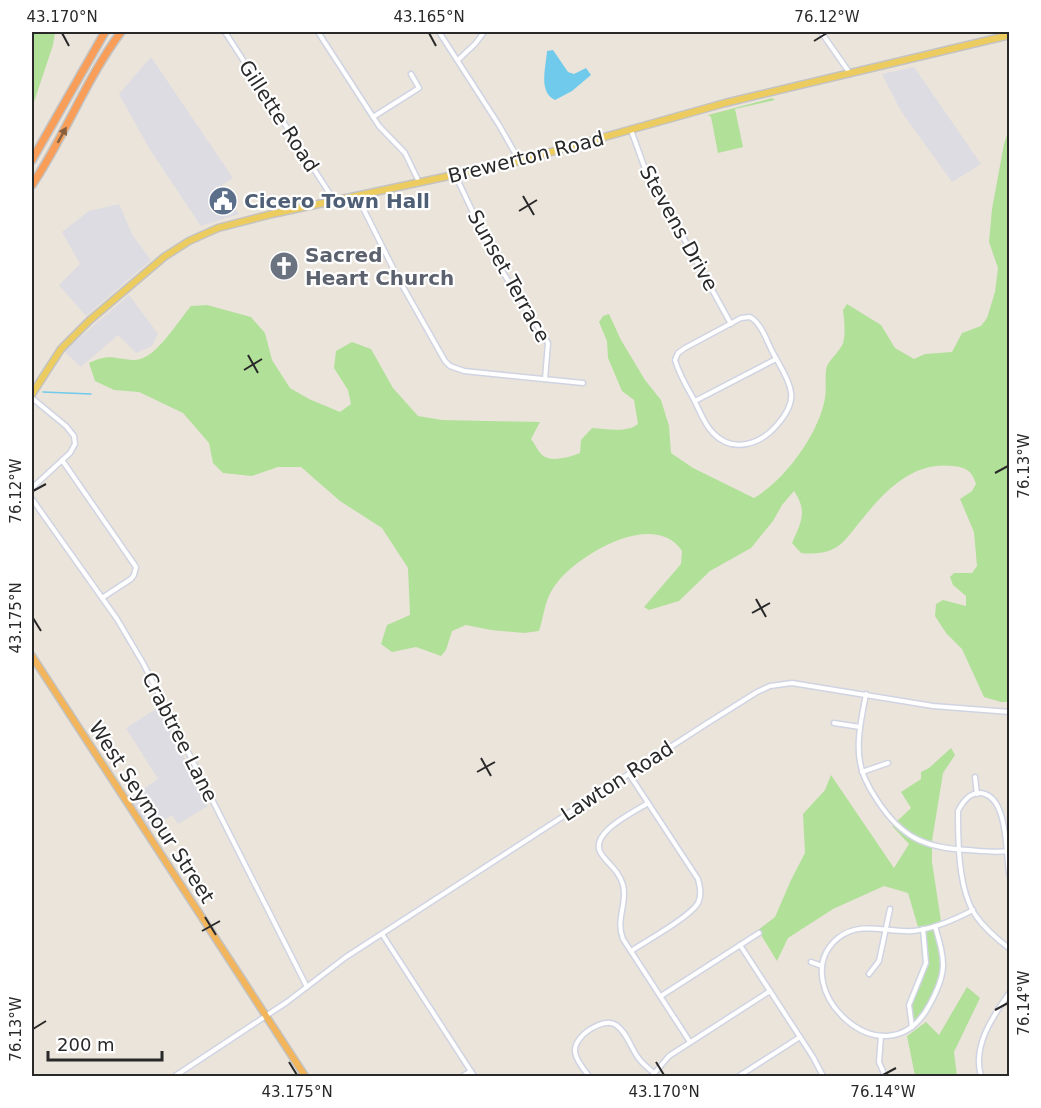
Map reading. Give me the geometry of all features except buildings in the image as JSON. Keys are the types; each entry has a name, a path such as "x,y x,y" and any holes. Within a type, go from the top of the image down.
{"highway":[{"path":"32,160 105,32"},
{"path":"32,185 121,32"},
{"name":"West Seymour Street","path":"32,656 305,1077"}],"main road":[{"name":"Brewerton Road","path":"32,396 61,349 71,338 171,252 218,228 519,161 725,103 1010,35"}],"street":[{"name":"Gillette Road","path":"225,32 333,201"},
{"path":"318,32 383,131 405,153 420,183"},
{"path":"439,32 499,124 519,161"},
{"path":"458,60 484,32"},
{"path":"821,32 850,73"},
{"path":"373,117 419,88 411,74"},
{"name":"Stevens Drive","path":"631,130 644,166 731,324"},
{"name":"Sunset Terrace","path":"459,174 459,183 497,263 548,343 545,379"},
{"path":"357,196 398,278 450,366 464,371 583,383"},
{"path":"747,317 753,318 760,327 776,359 788,384 791,400 779,423 762,439 739,445 724,441 712,433 677,368 676,356 685,348 747,317"},
{"path":"695,401 776,359"},
{"path":"32,396 74,436 74,447 32,488"},
{"path":"62,460 136,567 131,579 102,598"},
{"name":"Crabtree Lane","path":"32,499 102,598 143,663 307,987"},
{"name":"Lawton Road","path":"175,1077 266,1016 346,957 748,697 770,686 792,683 961,709 1010,712"},
{"path":"866,694 860,727 859,752 862,772 886,814 908,835 931,846 960,850 1008,851"},
{"path":"834,723 860,727"},
{"path":"862,772 888,763"},
{"path":"629,774 698,879 701,891 698,902 689,913 631,951"},
{"path":"975,777 977,794"},
{"path":"1010,878 1006,865 1008,851 999,808 991,798 977,794 966,798 958,811 963,884 973,910 984,926 1010,949"},
{"path":"648,803 604,832 598,841 600,853 614,867 623,884 619,924 623,939 690,1042"},
{"path":"869,974 879,961 890,909"},
{"path":"934,926 944,961 942,979 925,1015 912,1027 897,1034 881,1036 862,1032 843,1018 826,992 822,979 822,966 831,945 846,933 862,928 908,931 923,929 954,920 973,910"},
{"path":"912,1027 909,1005 926,963 923,929"},
{"path":"661,996 759,933"},
{"path":"382,934 474,1077"},
{"path":"740,945 819,1066 823,1077"},
{"path":"811,962 822,966"},
{"path":"589,1077 574,1052 576,1043 580,1037 601,1023 616,1024 639,1059 653,1075 669,1056 770,991"},
{"path":"981,1077 979,1048 995,1014 1010,992"},
{"path":"881,1036 879,1062 885,1077"},
{"path":"739,1077 800,1037"},
{"path":"463,1077 471,1071"}],"shaded area":[{"path":"151,57 233,178 221,186 239,214 201,226 149,148 119,94"},
{"path":"914,67 981,164 952,182 901,111 882,74"},
{"path":"119,204 133,236 151,260 86,316 59,285 80,264 62,232 89,211"},
{"path":"129,295 158,334 152,346 136,353 118,335 81,367 64,351"},
{"path":"159,707 208,806 178,824 172,815 149,830 129,799 158,779 126,728"}],"green space":[{"path":"32,32 55,32 53,45 32,108"},
{"path":"772,98 775,100 735,109 743,147 718,153 711,117 708,115"},
{"path":"1009,129 1009,702 984,697 962,649 946,633 935,616 936,604 943,600 966,606 966,596 953,585 950,577 954,573 972,573 977,566 974,532 960,499 972,491 976,484 973,476 962,467 938,466 924,469 899,481 888,490 847,538 833,549 821,553 801,553 792,543 802,517 801,505 794,491 751,548 710,571 679,601 649,610 644,607 681,564 682,551 670,539 654,534 636,535 617,540 598,549 567,572 549,596 539,631 524,633 466,625 452,631 446,650 441,656 416,647 392,652 381,644 387,625 410,615 408,568 382,528 340,501 301,467 278,467 252,476 223,473 213,463 209,443 183,413 139,392 114,390 95,381 89,363 107,357 142,359 158,347 191,306 207,305 251,317 265,333 272,360 290,388 309,399 340,412 351,404 348,390 334,368 336,351 352,342 371,349 393,388 418,416 442,420 540,422 531,439 542,455 550,459 561,458 580,453 581,440 592,428 629,429 638,424 634,400 622,391 608,358 607,341 599,322 603,316 609,314 621,340 645,380 661,400 669,426 671,453 693,468 754,498 788,468 816,426 825,398 827,366 843,343 845,331 843,310 847,304 881,325 895,348 914,359 925,354 952,352 962,333 981,326 987,318 995,292 998,268 989,242 992,209"},
{"path":"951,748 955,755 943,773 932,841 932,862 941,921 932,924 942,965 939,980 928,1005 918,1018 912,1021 912,1001 928,966 926,935 923,926 918,927 908,893 884,886 833,909 788,938 777,961 758,930 775,917 805,853 803,814 825,790 831,775 894,868 909,844 892,826 911,808 901,792 921,779 921,772 929,768"},
{"path":"967,987 980,998 954,1052 957,1076 915,1076 907,1036 926,1022 939,1035"}],"water":[{"path":"553,50 568,72 574,74 586,68 591,75 572,91 555,100 546,91 544,78 547,51"}],"waterway":[{"path":"43,392 91,394"}],"place":[{"name":"Cicero Town Hall","path":"223,201"},
{"name":"Sacred Heart Church","path":"284,266"}]}
